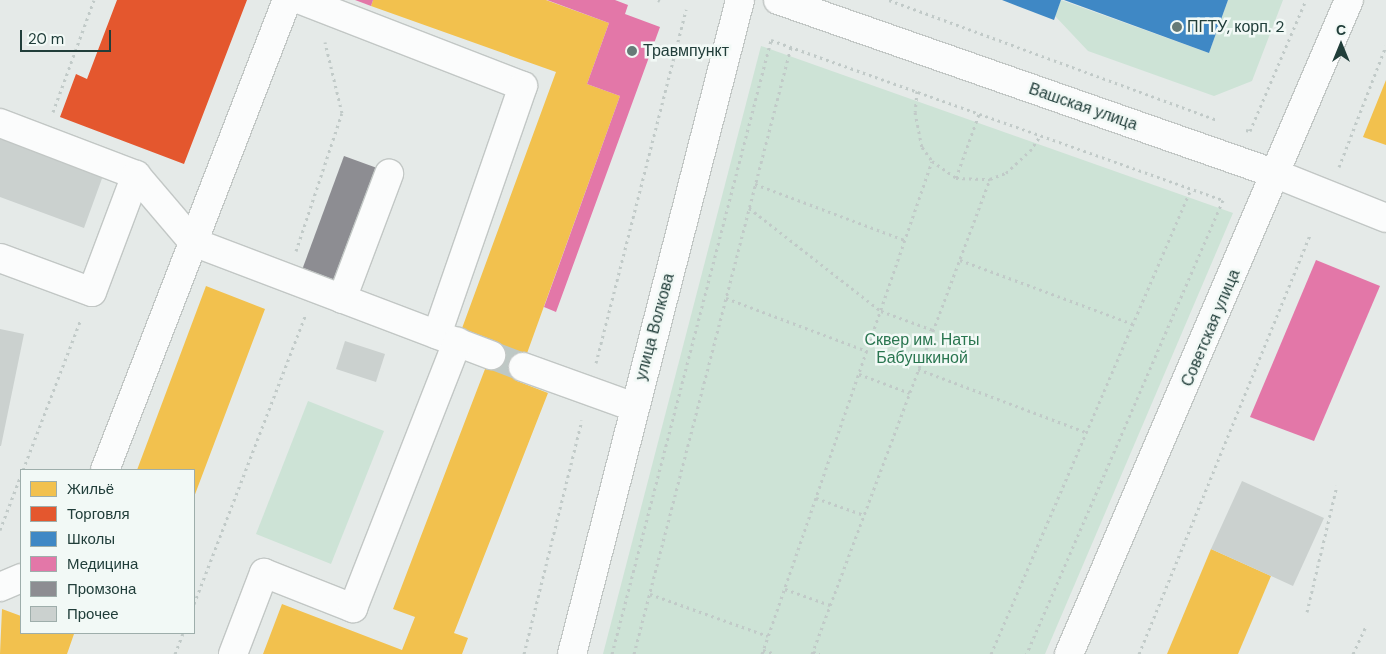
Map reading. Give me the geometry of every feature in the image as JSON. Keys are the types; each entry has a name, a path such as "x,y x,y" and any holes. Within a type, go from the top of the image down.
{"street":[{"path":"105,469 287,0"},
{"name":"улица Волкова","path":"572,654 740,0"},
{"name":"Вашская улица","path":"778,0 1276,174 1386,218"},
{"name":"Советская улица","path":"1069,654 1349,0"},
{"path":"233,654 264,573 353,608 447,339 523,86 309,3"},
{"path":"0,124 136,175 193,242 491,355"},
{"path":"342,299 389,174"},
{"path":"0,258 92,292 136,175"},
{"path":"522,367 634,407"},
{"path":"0,587 20,578"}],"path":[{"path":"43,140 94,0"},
{"path":"889,0 1222,121"},
{"path":"1240,128 1250,132 1306,0"},
{"path":"287,278 342,113 309,3"},
{"path":"524,654 686,9"},
{"path":"612,654 771,40 1223,200 1027,654"},
{"path":"634,654 791,46"},
{"path":"1337,166 1386,46"},
{"path":"917,91 918,130 922,147 932,161 956,178 990,179 1018,164 1040,136"},
{"path":"956,178 979,114"},
{"path":"774,654 763,652 768,636 932,161"},
{"path":"820,654 813,653 830,605 990,179"},
{"path":"755,184 905,240"},
{"path":"991,654 1191,189"},
{"path":"749,208 881,311 933,330"},
{"path":"1139,654 1310,234"},
{"path":"960,260 1133,324"},
{"path":"195,601 316,288"},
{"path":"23,469 92,292"},
{"path":"726,298 867,350"},
{"path":"918,369 1086,432"},
{"path":"859,374 910,393"},
{"path":"0,530 20,478"},
{"path":"1307,612 1337,485"},
{"path":"816,498 864,515"},
{"path":"784,589 830,605"},
{"path":"650,594 768,636"},
{"path":"1354,654 1365,628"},
{"path":"174,654 183,634"}],"green space":[{"path":"1061,0 1209,53 1228,0 1283,0 1252,81 1214,96 1088,51 1055,16"},
{"name":"Сквер им. Наты Бабушкиной","path":"761,46 1233,213 1045,654 603,654"},
{"path":"308,401 384,431 331,564 256,534"}],"building: Жильё":[{"path":"373,0 546,0 609,23 587,84 620,96 517,381 548,393 454,633 468,638 462,654 263,654 282,604 402,650 415,617 393,609 495,343 461,331 556,72 371,6"},
{"path":"1386,80 1386,145 1363,137"},
{"path":"206,286 265,309 195,494 195,469 137,469"},
{"path":"1211,549 1271,576 1238,654 1167,654"},
{"path":"2,609 20,616 20,634 74,634 67,654 0,654"}],"building: Торговля":[{"path":"117,0 247,0 184,164 60,117 76,74 87,79"}],"building: Школы":[{"path":"1002,0 1061,0 1054,20"},
{"name":"ПГТУ, корп. 2","path":"1064,0 1228,0 1209,53"}],"building: Медицина":[{"path":"355,0 373,0 371,6"},
{"path":"547,0 615,0 628,5 625,14 660,27 556,312 544,307 620,96 587,84 609,23"},
{"path":"1316,260 1380,286 1314,441 1250,417"}],"building: Промзона":[{"path":"344,156 377,168 335,282 302,270"}],"building: Прочее":[{"path":"0,134 104,173 84,228 0,197"},
{"path":"0,329 24,334 1,446 0,446"},
{"path":"345,341 385,354 376,382 336,369"},
{"path":"1242,481 1324,518 1293,586 1211,549"}],"tunnel":[{"path":"491,355 523,367"}],"place":[{"name":"ПГТУ, корп. 2","path":"1177,27"},
{"name":"Травмпункт","path":"632,51"}]}
